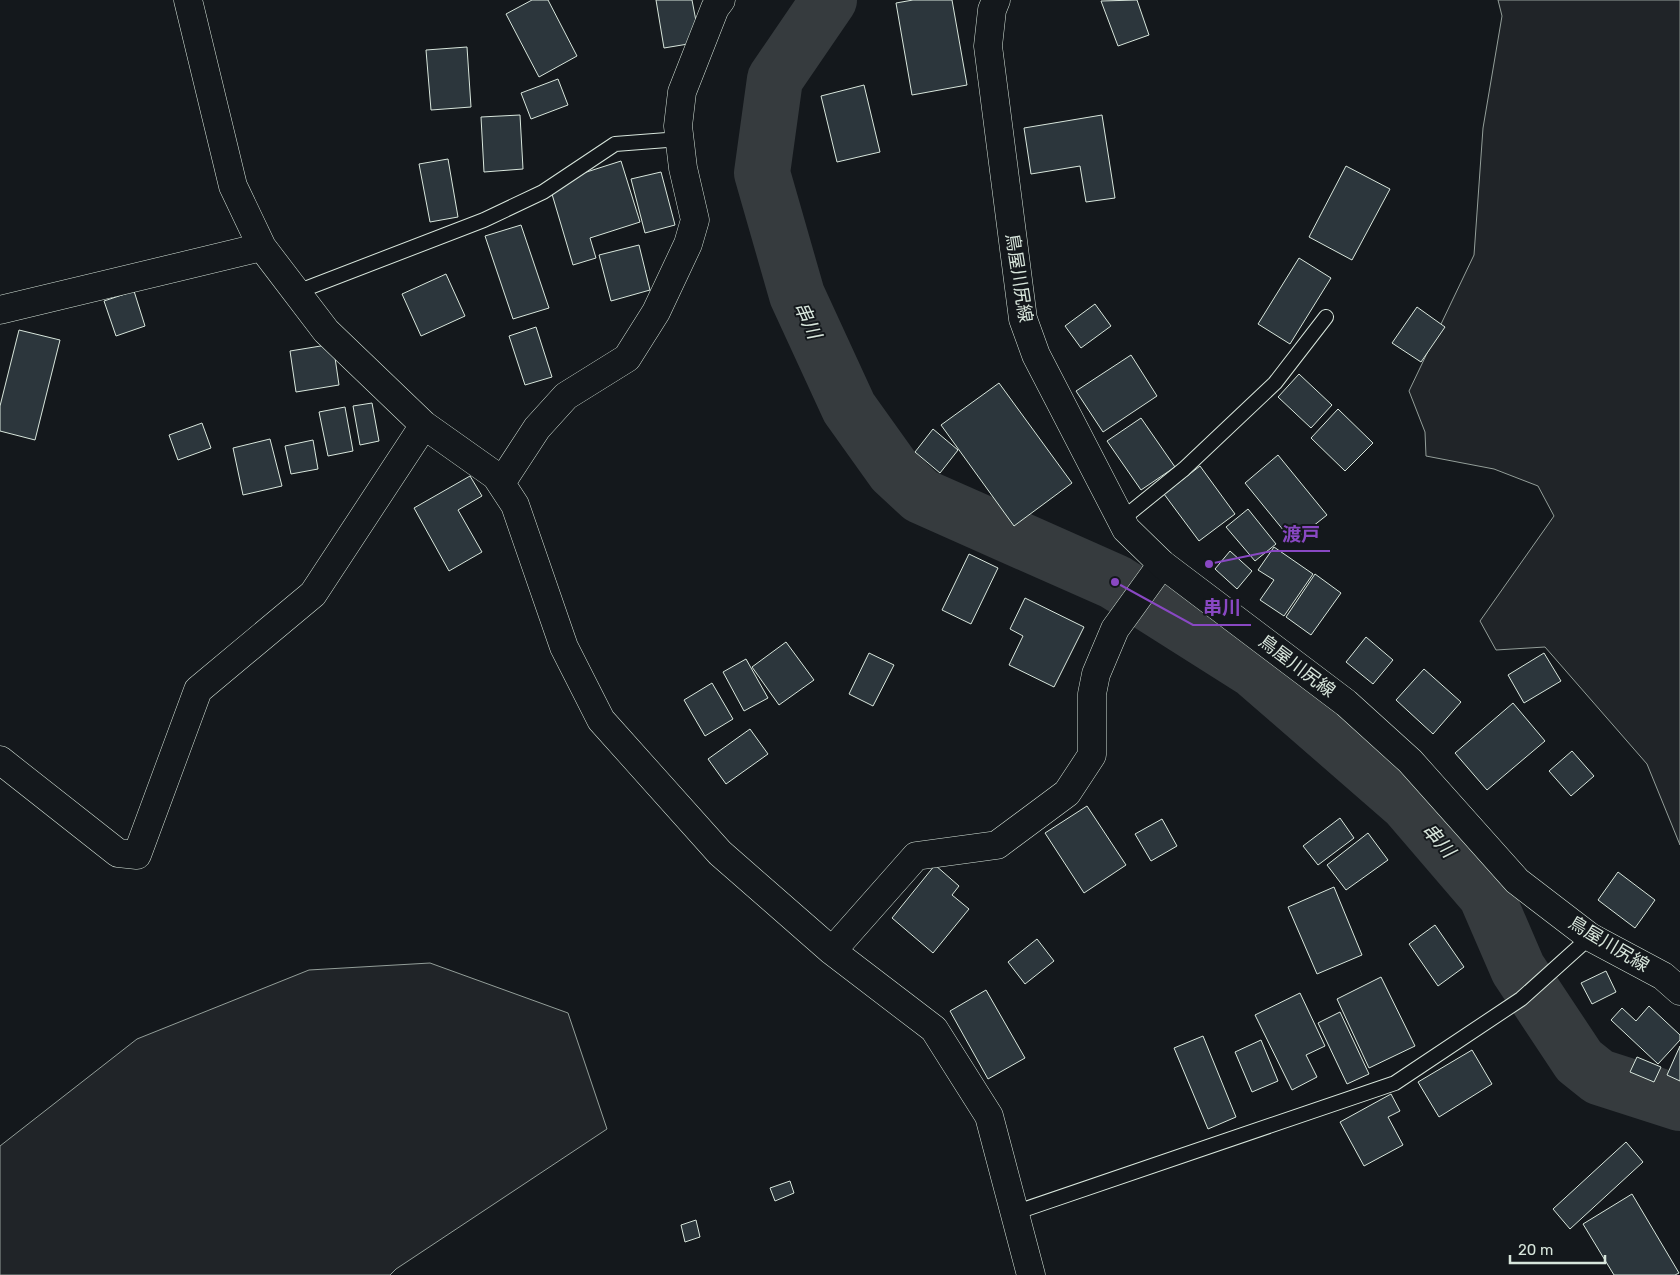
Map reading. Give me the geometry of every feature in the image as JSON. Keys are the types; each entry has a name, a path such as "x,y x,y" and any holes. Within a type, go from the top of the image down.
{"street":[{"path":"188,0 234,186 262,246 326,331 424,424 496,476 515,504 564,646 601,720 720,853 832,951 934,1029 989,1116 1031,1275"},
{"path":"501,483 537,428 566,396 627,358 656,312 688,244 695,220 683,168 678,126 682,92 715,8 722,0"},
{"name":"鳥屋川尻線","path":"996,0 992,10 988,46 1023,319 1036,355 1126,529 1156,572 1346,703 1410,761 1517,881 1590,937 1663,976 1680,991"},
{"path":"0,310 262,246"},
{"path":"0,760 118,853 137,855 198,690 313,594 424,424"},
{"path":"832,951 916,856 997,845 1067,794 1092,755 1092,694 1096,674 1115,629 1156,572"}],"lane":[{"path":"297,292 484,220 543,192 615,144 680,139"},
{"path":"1121,520 1184,469 1275,383 1326,317"},
{"path":"1014,1213 1395,1083 1521,999 1590,937"}],"shaded area":[{"path":"1498,0 1680,0 1680,845 1647,764 1545,647 1496,650 1480,621 1554,516 1538,486 1494,469 1426,456 1425,432 1409,391 1474,255 1483,128 1502,16"},
{"path":"430,963 568,1013 607,1129 396,1269 390,1275 0,1275 0,1146 137,1039 309,970"}],"building":[{"path":"532,0 548,0 577,56 539,77 506,14"},
{"path":"656,0 692,0 700,42 664,48"},
{"path":"913,0 952,0 967,85 912,95 896,3"},
{"path":"1137,0 1149,35 1118,46 1101,1"},
{"path":"467,47 471,107 431,110 426,50"},
{"path":"558,79 568,105 531,119 521,93"},
{"path":"864,85 880,152 837,162 821,96"},
{"path":"520,115 523,169 484,172 481,117"},
{"path":"1102,115 1115,198 1086,202 1080,166 1031,174 1024,128"},
{"path":"448,159 458,217 430,222 419,164"},
{"path":"621,161 640,222 590,238 596,258 573,265 549,184"},
{"path":"1346,166 1390,189 1352,260 1309,237"},
{"path":"661,172 675,225 645,233 631,179"},
{"path":"521,225 549,308 513,319 485,236"},
{"path":"639,245 650,290 611,301 599,255"},
{"path":"1299,258 1331,278 1290,344 1258,324"},
{"path":"446,274 465,316 421,336 402,294"},
{"path":"134,291 145,326 116,336 104,301"},
{"path":"1095,304 1111,326 1081,348 1065,326"},
{"path":"1417,307 1445,327 1421,362 1392,343"},
{"path":"536,327 552,377 525,385 509,336"},
{"path":"19,330 60,340 35,440 0,431 0,406"},
{"path":"333,344 339,385 296,392 290,351"},
{"path":"1131,355 1157,396 1103,432 1076,391"},
{"path":"1299,374 1332,405 1311,428 1278,397"},
{"path":"999,383 1072,483 1014,526 941,425"},
{"path":"372,403 379,441 360,445 353,406"},
{"path":"345,407 353,451 328,456 319,412"},
{"path":"1338,409 1373,443 1345,471 1311,438"},
{"path":"1141,418 1175,467 1141,490 1107,441"},
{"path":"202,423 211,448 178,460 169,435"},
{"path":"933,429 958,450 940,473 915,452"},
{"path":"270,439 282,486 243,495 233,448"},
{"path":"313,440 318,469 291,474 285,446"},
{"path":"1278,455 1327,515 1293,542 1245,483"},
{"path":"1200,466 1235,514 1199,541 1164,494"},
{"path":"470,476 482,496 458,510 482,552 449,571 414,508"},
{"path":"1248,509 1276,544 1255,561 1226,527"},
{"path":"1274,547 1313,574 1284,616 1260,600 1274,580 1258,570"},
{"path":"1230,551 1252,571 1237,589 1215,569"},
{"path":"969,554 998,568 971,624 942,610"},
{"path":"1315,574 1341,593 1311,635 1286,617"},
{"path":"1025,598 1084,627 1054,687 1009,665 1023,636 1010,629"},
{"path":"1366,637 1393,660 1373,684 1346,662"},
{"path":"786,642 814,680 779,705 752,667"},
{"path":"869,653 894,665 873,706 849,694"},
{"path":"1544,653 1561,681 1524,703 1508,675"},
{"path":"746,659 768,698 744,711 723,672"},
{"path":"1424,669 1461,702 1433,734 1396,700"},
{"path":"712,683 733,719 705,736 684,700"},
{"path":"1513,703 1545,741 1487,790 1455,753"},
{"path":"750,729 768,754 726,784 708,759"},
{"path":"1572,751 1594,776 1571,796 1549,771"},
{"path":"1087,806 1126,865 1084,893 1045,833"},
{"path":"1340,818 1354,838 1318,865 1303,846"},
{"path":"1162,819 1177,846 1151,861 1135,834"},
{"path":"1368,833 1388,860 1346,890 1327,865"},
{"path":"935,865 959,886 952,895 969,909 933,953 892,918"},
{"path":"1618,872 1655,900 1635,928 1598,900"},
{"path":"1334,887 1362,955 1317,974 1288,907"},
{"path":"1435,925 1464,967 1438,986 1409,944"},
{"path":"1037,939 1054,961 1025,984 1008,962"},
{"path":"1606,971 1616,992 1592,1004 1581,983"},
{"path":"1381,977 1415,1046 1369,1068 1337,999"},
{"path":"986,990 1025,1058 988,1079 950,1011"},
{"path":"1300,993 1325,1046 1306,1055 1317,1077 1292,1090 1255,1015"},
{"path":"1649,1006 1680,1035 1680,1040 1658,1064 1611,1020 1622,1008 1636,1021"},
{"path":"1340,1012 1369,1074 1347,1084 1318,1023"},
{"path":"1203,1036 1236,1117 1208,1129 1174,1048"},
{"path":"1261,1040 1278,1081 1252,1092 1235,1052"},
{"path":"1680,1046 1680,1081 1667,1075"},
{"path":"1472,1050 1492,1084 1439,1117 1418,1082"},
{"path":"1637,1057 1661,1067 1654,1082 1630,1072"},
{"path":"1391,1094 1400,1111 1388,1117 1403,1145 1364,1166 1340,1122"},
{"path":"1626,1142 1643,1162 1570,1229 1553,1209"},
{"path":"790,1181 794,1193 775,1201 770,1188"},
{"path":"1632,1194 1679,1273 1675,1275 1614,1275 1583,1224"},
{"path":"696,1220 700,1237 685,1242 681,1225"}],"waterway":[{"name":"串川","path":"829,0 775,79 762,173 797,295 849,408 894,471 921,496 1115,582 1254,670 1407,803 1486,895 1518,969 1579,1061 1599,1077 1680,1103"}],"place":[{"name":"渡戸","path":"1209,564"},
{"name":"串川","path":"1115,582"}]}
